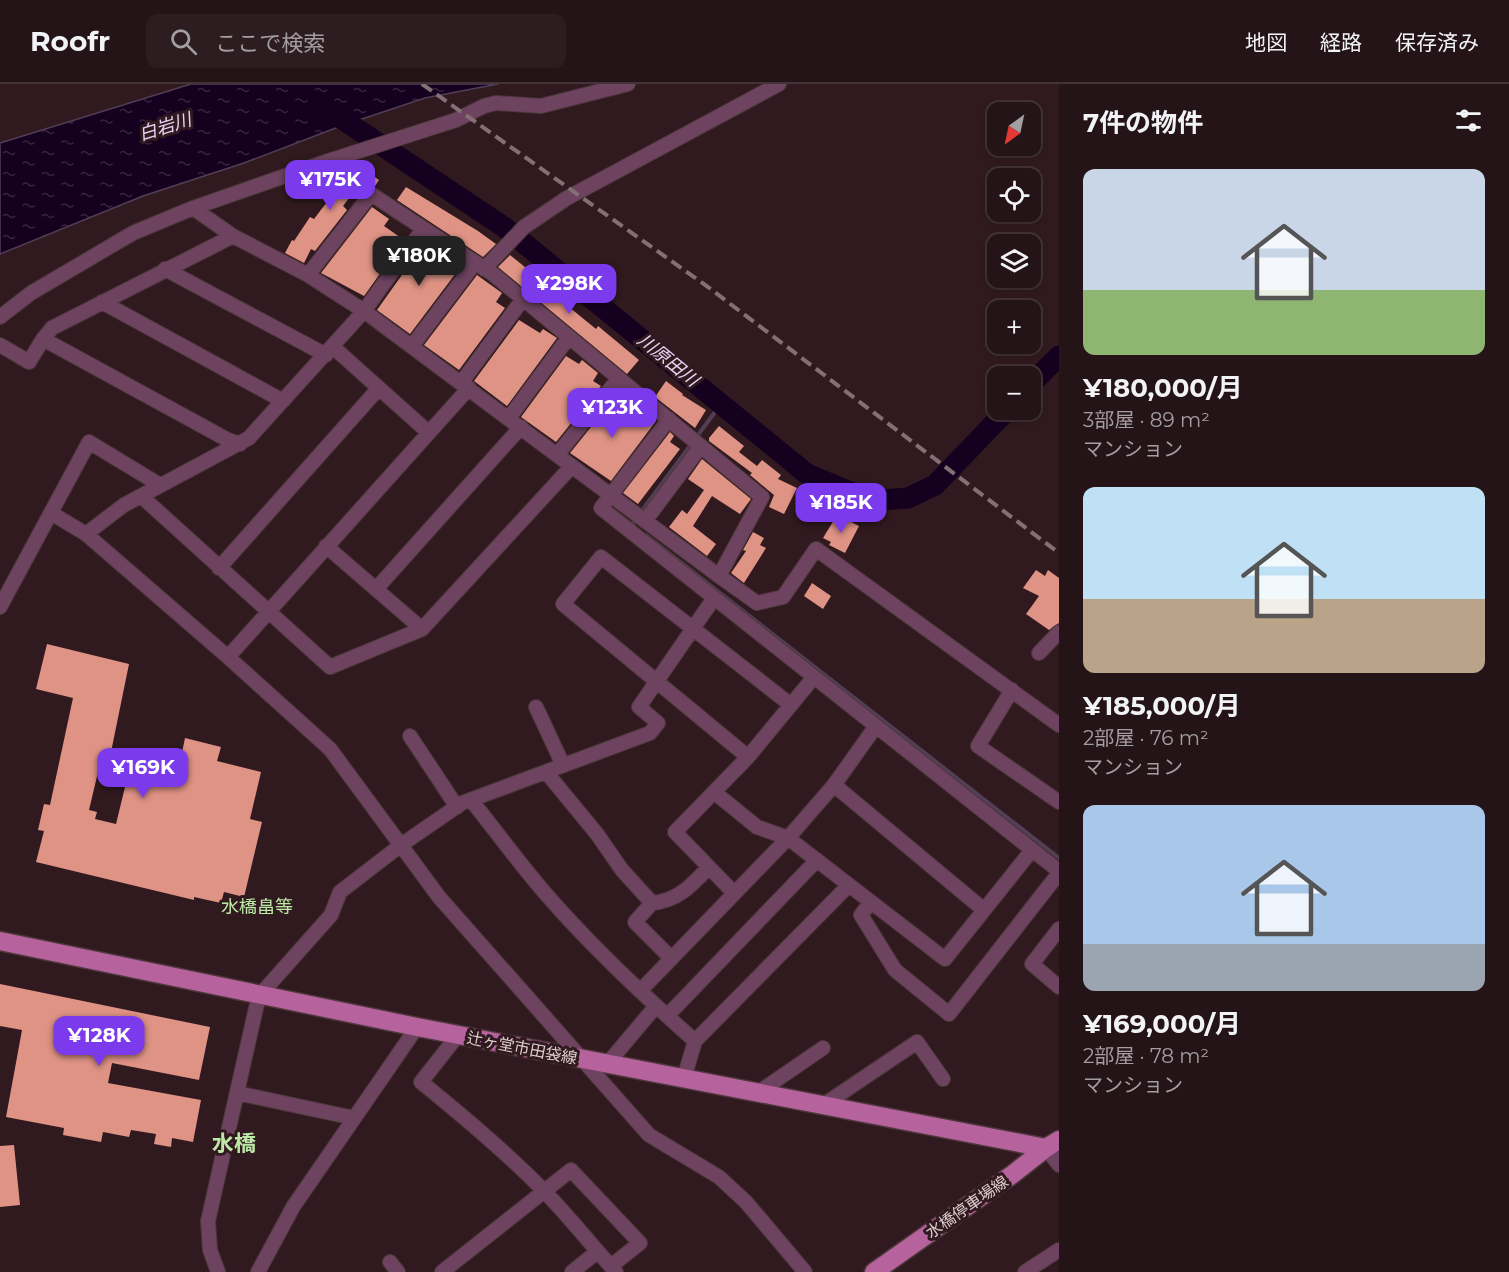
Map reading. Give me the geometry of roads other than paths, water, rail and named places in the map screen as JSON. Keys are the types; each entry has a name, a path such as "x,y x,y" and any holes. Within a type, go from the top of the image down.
{"main road":[{"name":"辻ヶ堂市田袋線","path":"0,941 417,1028 1052,1144"},
{"name":"水橋停車場線","path":"873,1272 1052,1144"}],"street":[{"path":"0,318 31,293 133,233 193,208 456,120 484,106 496,103 541,106 628,84"},
{"path":"412,346 479,266 524,226 567,198 779,84"},
{"path":"308,275 371,194 479,266 523,299 762,497 719,576"},
{"path":"193,208 232,236 308,275 364,311 757,603 783,597 816,549 1059,725"},
{"path":"86,534 124,505 249,438 364,311 423,229"},
{"path":"0,345 28,362 52,328 232,236"},
{"path":"165,269 329,351 379,388 428,432"},
{"path":"228,657 428,432 465,385 523,299"},
{"path":"102,303 283,401"},
{"path":"509,418 569,337"},
{"path":"43,339 228,441 240,444"},
{"path":"557,455 619,378"},
{"path":"219,568 379,388"},
{"path":"669,419 601,508 1059,872 949,1014 895,970 861,915 871,902"},
{"path":"376,589 520,427"},
{"path":"0,607 89,442 160,485"},
{"path":"645,521 702,447"},
{"path":"141,496 330,667 422,629 572,466"},
{"path":"51,513 86,534 330,748 439,897 650,1135 719,1177 746,1202 805,1272"},
{"path":"326,546 422,629"},
{"path":"748,757 563,604 601,558 791,705"},
{"path":"218,1272 210,1250 208,1221 260,995 331,915 340,892 401,845 457,807 650,733 658,723 639,707 714,598"},
{"path":"1039,653 1059,632"},
{"path":"734,893 675,832 748,757 814,676"},
{"path":"1012,690 978,746 1059,802"},
{"path":"536,707 562,765"},
{"path":"640,991 788,838 834,786 876,726"},
{"path":"410,736 457,807"},
{"path":"546,772 597,834 622,870 652,903 663,903 686,892 709,867"},
{"path":"834,786 984,910"},
{"path":"714,792 757,827 788,838 945,959 1032,850"},
{"path":"471,800 545,892 581,932 640,991 695,1041"},
{"path":"667,1016 818,860"},
{"path":"684,1078 695,1041 849,885"},
{"path":"652,903 635,922 671,958"},
{"path":"1059,929 1032,963 1059,987"},
{"path":"608,1064 656,1006"},
{"path":"258,1272 293,1207 417,1028"},
{"path":"442,1272 544,1190 571,1170 640,1243 613,1269 544,1190 483,1131 421,1082 458,1035"},
{"path":"825,1104 918,1042 943,1079"},
{"path":"759,1092 822,1048"},
{"path":"237,1093 354,1118"},
{"path":"1052,1144 1059,1165"},
{"path":"1025,1272 1059,1250"},
{"path":"572,1272 597,1252"}],"water":[{"name":"白岩川","path":"191,84 498,84 425,98 341,126 244,163 143,196 0,254 0,143"}],"waterway":[{"name":"川原田川","path":"324,107 504,227 807,474 855,494 882,500 908,498 935,485 997,420"},
{"name":"川原田川","path":"1041,374 1059,356"},
{"path":"635,527 632,524 721,404"},
{"path":"646,535 1059,858"}],"railway":[{"path":"422,84 708,287 1059,553"}],"district":[{"name":"水橋畠等","path":"257,907"},
{"name":"水橋","path":"234,1143"}]}
